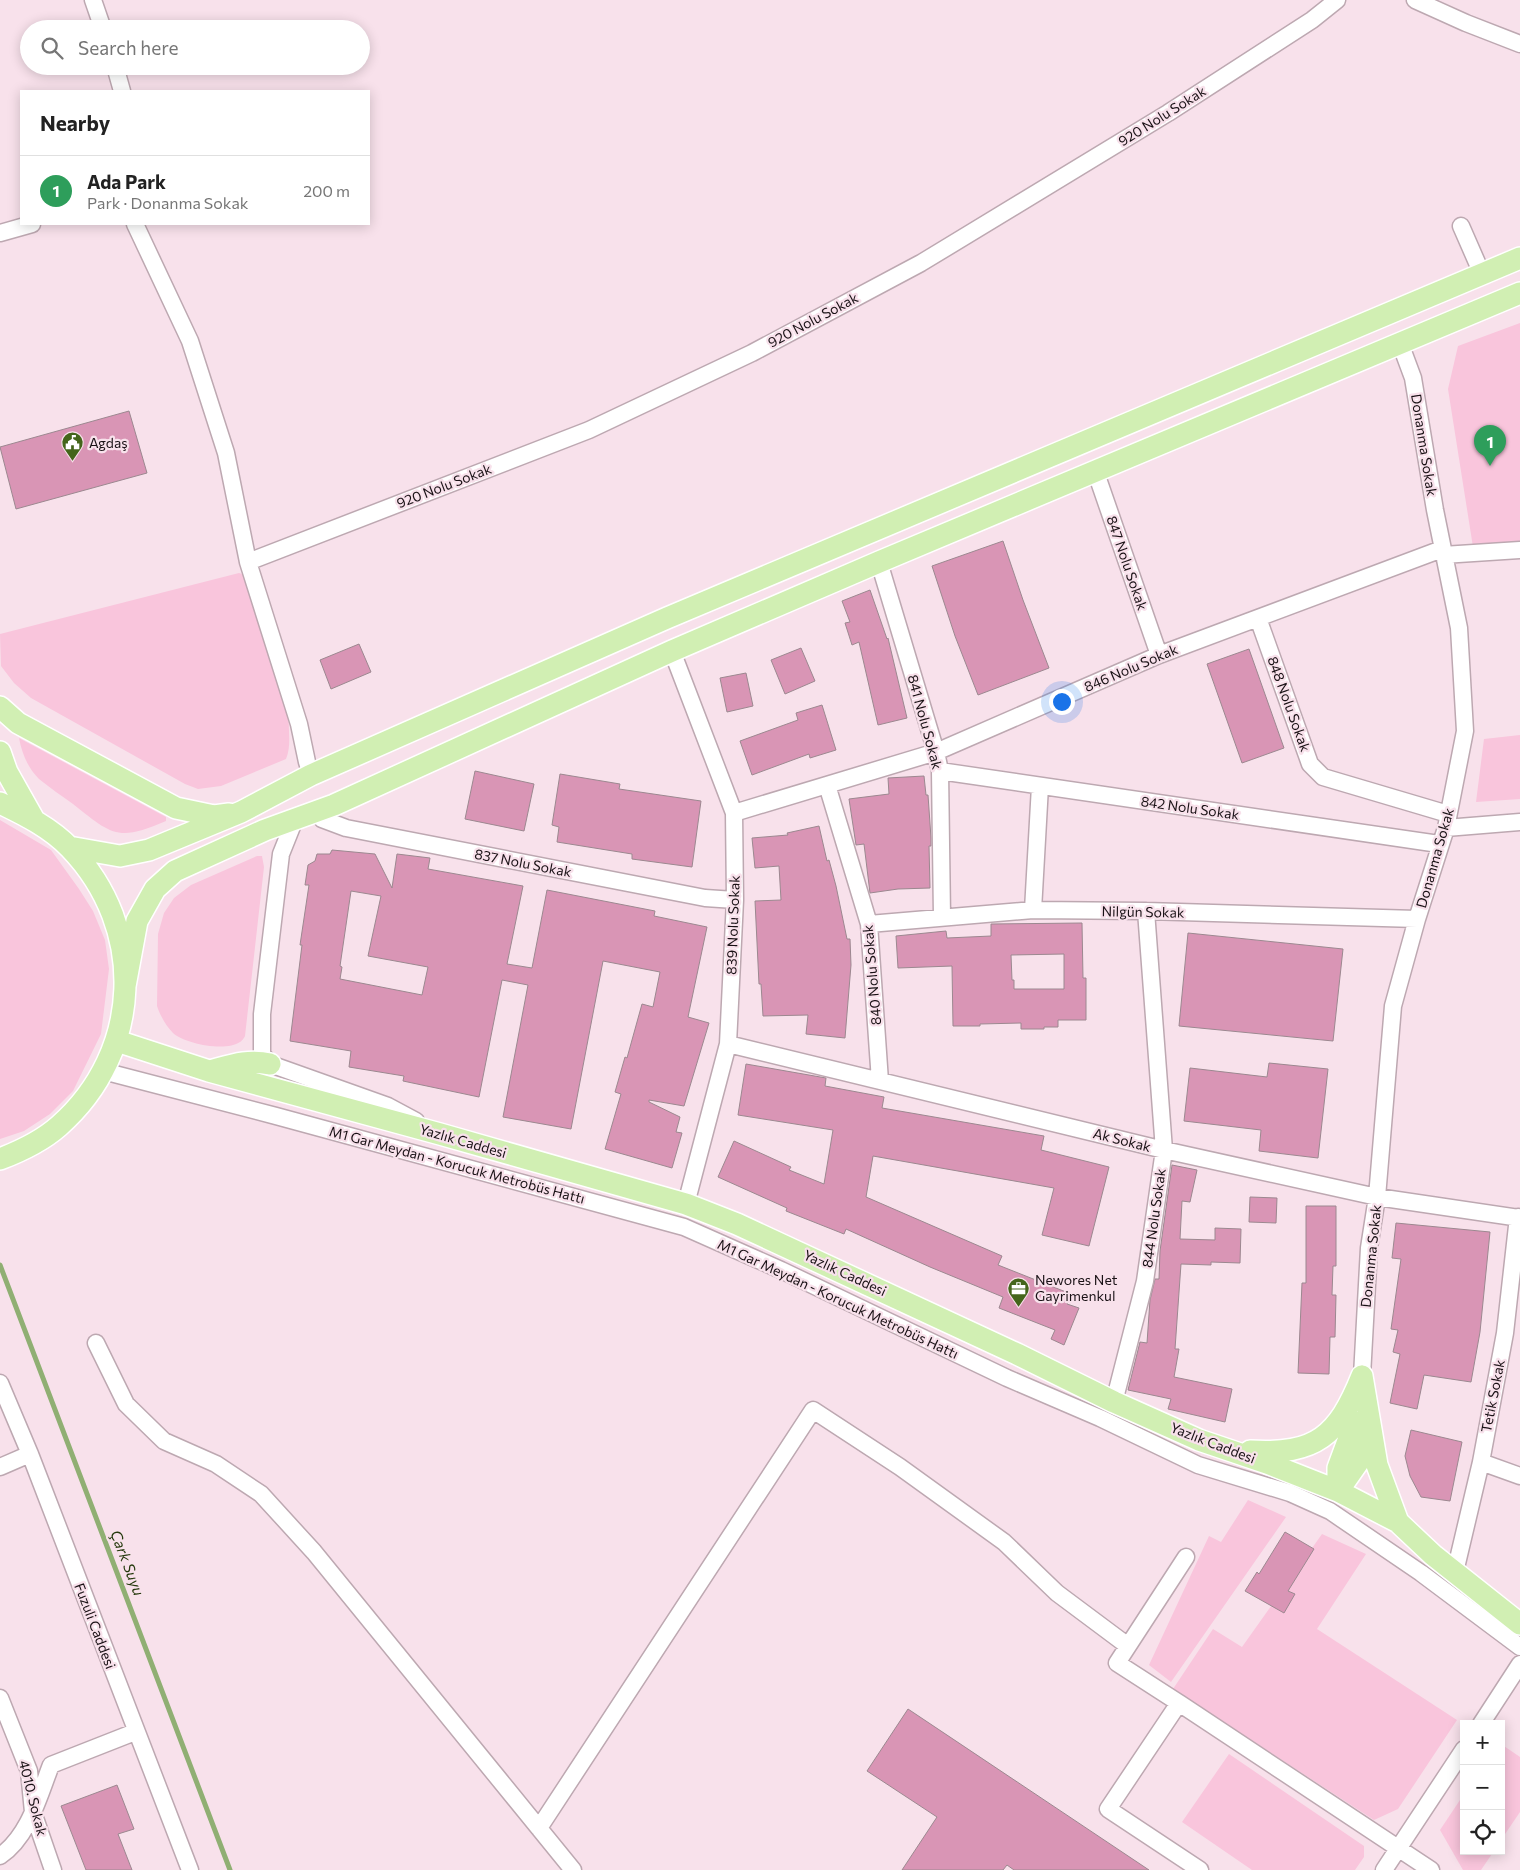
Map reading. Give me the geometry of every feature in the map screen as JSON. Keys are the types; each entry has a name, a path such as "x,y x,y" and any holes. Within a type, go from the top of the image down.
{"main road":[{"path":"69,847 120,856 149,850 241,812 311,775 676,614 1520,258"},
{"path":"0,1160 26,1149 59,1126 86,1098 103,1071 117,1041 122,1018 125,986 138,921 155,889 175,871 265,830 343,801 672,651 879,562 1520,293"},
{"path":"0,707 18,723 176,808 214,816 241,812"},
{"path":"0,752 7,772 34,820"},
{"path":"0,803 34,820 69,847 94,877 112,911 122,948 125,986"},
{"name":"Yazlık Caddesi","path":"117,1041 209,1071 686,1204 737,1224 797,1250 1114,1402 1199,1440 1267,1463 1338,1491 1398,1522 1433,1555 1520,1624"},
{"path":"209,1071 256,1061 270,1064"},
{"path":"1230,1450 1273,1452 1295,1449 1316,1442 1335,1428 1352,1401 1362,1376"},
{"path":"1338,1491 1338,1468 1359,1407 1362,1376"},
{"path":"1362,1376 1377,1465 1398,1522"}],"street":[{"path":"93,0 100,20"},
{"name":"920 Nolu Sokak","path":"248,562 589,430 752,352 937,253 1168,113 1312,20 1337,0"},
{"path":"1415,0 1466,23 1520,44"},
{"path":"118,75 122,90"},
{"path":"0,233 28,225"},
{"path":"135,225 190,341 226,453 248,562 299,724 306,762 311,775"},
{"path":"1461,226 1482,274"},
{"name":"Donanma Sokak","path":"1362,1376 1369,1248 1377,1197 1393,1006 1447,821 1465,731 1459,628 1443,552 1414,378 1400,343"},
{"name":"847 Nolu Sokak","path":"1095,470 1159,655"},
{"name":"846 Nolu Sokak","path":"734,813 936,752 1159,655 1443,552 1520,550"},
{"name":"841 Nolu Sokak","path":"879,562 940,771 942,917"},
{"name":"848 Nolu Sokak","path":"1258,618 1310,764 1323,777 1447,821"},
{"name":"839 Nolu Sokak","path":"672,651 734,813 735,900 728,1044 686,1204"},
{"name":"842 Nolu Sokak","path":"940,771 1439,844"},
{"name":"840 Nolu Sokak","path":"827,785 869,924 880,1081"},
{"path":"1033,910 1040,786"},
{"name":"837 Nolu Sokak","path":"317,812 322,820 346,828 705,898 735,900"},
{"path":"295,820 281,854 262,1014 262,1054 270,1064 388,1106 440,1134"},
{"path":"1447,821 1520,822"},
{"name":"Nilgün Sokak","path":"869,924 1033,910 1146,911 1417,919"},
{"name":"844 Nolu Sokak","path":"1114,1402 1145,1280 1164,1150 1146,911"},
{"name":"Ak Sokak","path":"728,1044 1164,1150 1377,1197 1519,1218"},
{"name":"M1 Gar Meydan - Korucuk Metrobüs Hattı","path":"103,1071 276,1116 684,1228 781,1270 998,1374 1100,1418 1198,1465 1290,1493 1330,1511 1421,1573 1520,1647"},
{"name":"Tetik Sokak","path":"1455,1572 1481,1462 1505,1333 1519,1218"},
{"path":"96,1343 126,1404 164,1441 216,1464 261,1494 314,1552 573,1870"},
{"name":"Fuzuli Caddesi","path":"0,1383 30,1454 135,1732 190,1870"},
{"path":"539,1828 814,1410 1004,1542 1057,1593 1128,1646"},
{"path":"0,1467 30,1454"},
{"path":"1481,1462 1520,1476"},
{"path":"1186,1557 1117,1663 1431,1870"},
{"path":"1483,1720 1520,1664"},
{"name":"4010. Sokak","path":"0,1698 4,1727 29,1771 33,1812 53,1870"},
{"path":"1179,1703 1108,1809 1200,1870"},
{"path":"29,1771 51,1765 135,1732"},
{"path":"1384,1870 1460,1755"},
{"path":"0,1856 11,1848 33,1812 51,1765"}],"shaded area":[{"path":"1520,323 1520,544 1473,547 1448,389 1458,346"},
{"path":"239,573 245,575 290,708 289,746 286,759 221,786 198,789 185,784 31,698 14,683 1,666 0,634"},
{"path":"1520,735 1520,799 1476,802 1484,739"},
{"path":"19,738 166,817 166,821 137,832 116,832 107,829 39,779 26,760"},
{"path":"0,820 51,850 93,911 105,940 109,969 101,1034 73,1091 50,1114 24,1131 0,1139"},
{"path":"257,856 262,856 264,867 245,1037 241,1042 234,1045 216,1046 196,1043 179,1037 170,1030 157,1006 158,934 164,913 174,898 191,885"},
{"path":"1248,1500 1286,1517 1171,1682 1149,1665 1209,1536 1221,1542"},
{"path":"1322,1534 1366,1554 1317,1629 1457,1720 1398,1809 1374,1820 1173,1689 1213,1629 1242,1647"},
{"path":"1505,1747 1520,1757 1520,1812 1505,1834"},
{"path":"1229,1754 1364,1846 1364,1857 1355,1870 1252,1870 1182,1822"},
{"path":"1460,1800 1460,1855 1491,1855 1481,1870 1463,1870 1440,1830"}],"building":[{"name":"Agdaş","path":"129,411 147,473 16,509 0,447"},
{"path":"1003,541 1049,668 978,695 955,636 932,566"},
{"path":"870,590 888,638 907,718 878,725 859,642 852,645 845,623 850,622 842,601"},
{"path":"359,644 371,672 331,689 320,660"},
{"path":"801,648 815,681 785,694 771,660"},
{"path":"1249,649 1284,748 1242,763 1207,664"},
{"path":"746,673 753,706 727,712 720,678"},
{"path":"822,705 836,750 810,758 809,754 752,775 740,741 798,720 796,713"},
{"path":"475,771 534,784 524,831 465,819"},
{"path":"560,774 620,784 619,789 701,801 692,867 632,859 632,854 557,842 559,827 552,825"},
{"path":"924,776 926,795 928,795 931,838 931,846 929,846 930,888 898,889 870,893 864,844 856,845 849,799 889,794 888,778"},
{"path":"819,826 827,861 829,860 836,886 847,939 850,939 851,965 845,1038 806,1034 808,1015 763,1016 761,984 759,984 755,901 781,900 779,866 755,868 752,838 788,835 787,833"},
{"path":"332,850 375,854 392,888 397,854 430,858 428,869 523,886 507,964 532,968 547,890 655,911 654,916 707,927 688,1017 709,1023 684,1106 649,1100 649,1102 680,1117 676,1132 682,1133 672,1168 605,1149 621,1094 615,1092 625,1057 627,1058 642,1004 653,1007 660,972 603,961 571,1129 503,1117 528,985 502,980 479,1097 403,1081 404,1076 349,1067 351,1051 290,1041 302,945 300,945 309,885 305,885 308,865 315,861 317,854 330,854","holes":["351,891 381,896 368,956 428,967 422,995 340,979 342,967 340,966"]},
{"path":"1082,923 1083,978 1086,978 1086,1020 1058,1020 1058,1027 1044,1027 1044,1029 1021,1029 1021,1023 953,1026 952,966 898,968 896,936 946,931 947,938 991,936 991,924","holes":["1064,954 1064,989 1014,989 1011,955"]},
{"path":"1188,933 1343,949 1333,1041 1179,1026"},
{"path":"1269,1063 1328,1069 1318,1158 1259,1151 1261,1130 1184,1121 1190,1068 1267,1077"},
{"path":"746,1064 826,1078 825,1086 884,1097 882,1108 1044,1136 1041,1150 1109,1167 1089,1246 1042,1235 1054,1188 873,1156 866,1197 1002,1256 998,1265 1071,1294 1067,1304 1079,1308 1064,1345 1051,1339 1055,1330 999,1308 1003,1297 846,1229 844,1234 786,1211 787,1208 718,1177 734,1141 791,1167 789,1170 824,1184 833,1130 738,1115"},
{"path":"1172,1165 1197,1170 1190,1202 1182,1201 1180,1239 1215,1240 1215,1228 1241,1229 1240,1263 1211,1262 1211,1265 1181,1264 1175,1349 1179,1349 1174,1377 1232,1389 1225,1422 1168,1409 1171,1399 1128,1390 1140,1342 1147,1343 1150,1300 1155,1279 1159,1279 1160,1251"},
{"path":"1250,1197 1277,1198 1276,1223 1249,1222"},
{"path":"1306,1206 1336,1206 1336,1266 1333,1266 1332,1295 1336,1295 1335,1337 1330,1337 1329,1374 1298,1373 1302,1283 1306,1283"},
{"path":"1396,1223 1490,1232 1480,1332 1471,1382 1424,1375 1417,1409 1390,1403 1400,1354 1393,1352 1398,1330 1391,1329 1401,1259 1392,1258"},
{"path":"1411,1430 1462,1442 1450,1501 1421,1497 1410,1476 1405,1456"},
{"path":"1285,1532 1314,1549 1288,1591 1295,1594 1284,1613 1245,1591 1257,1572 1259,1574"},
{"path":"908,1709 1149,1870 1014,1870 1007,1865 1003,1870 902,1870 937,1817 867,1771"},
{"path":"117,1785 134,1829 118,1834 132,1870 86,1870 61,1806"}],"waterway":[{"name":"Çark Suyu","path":"0,1265 230,1870"}],"place":[{"name":"Agdaş","path":"73,462"},
{"name":"Ada Park","path":"1490,466"},
{"name":"Newores Net Gayrimenkul","path":"1019,1307"}]}
